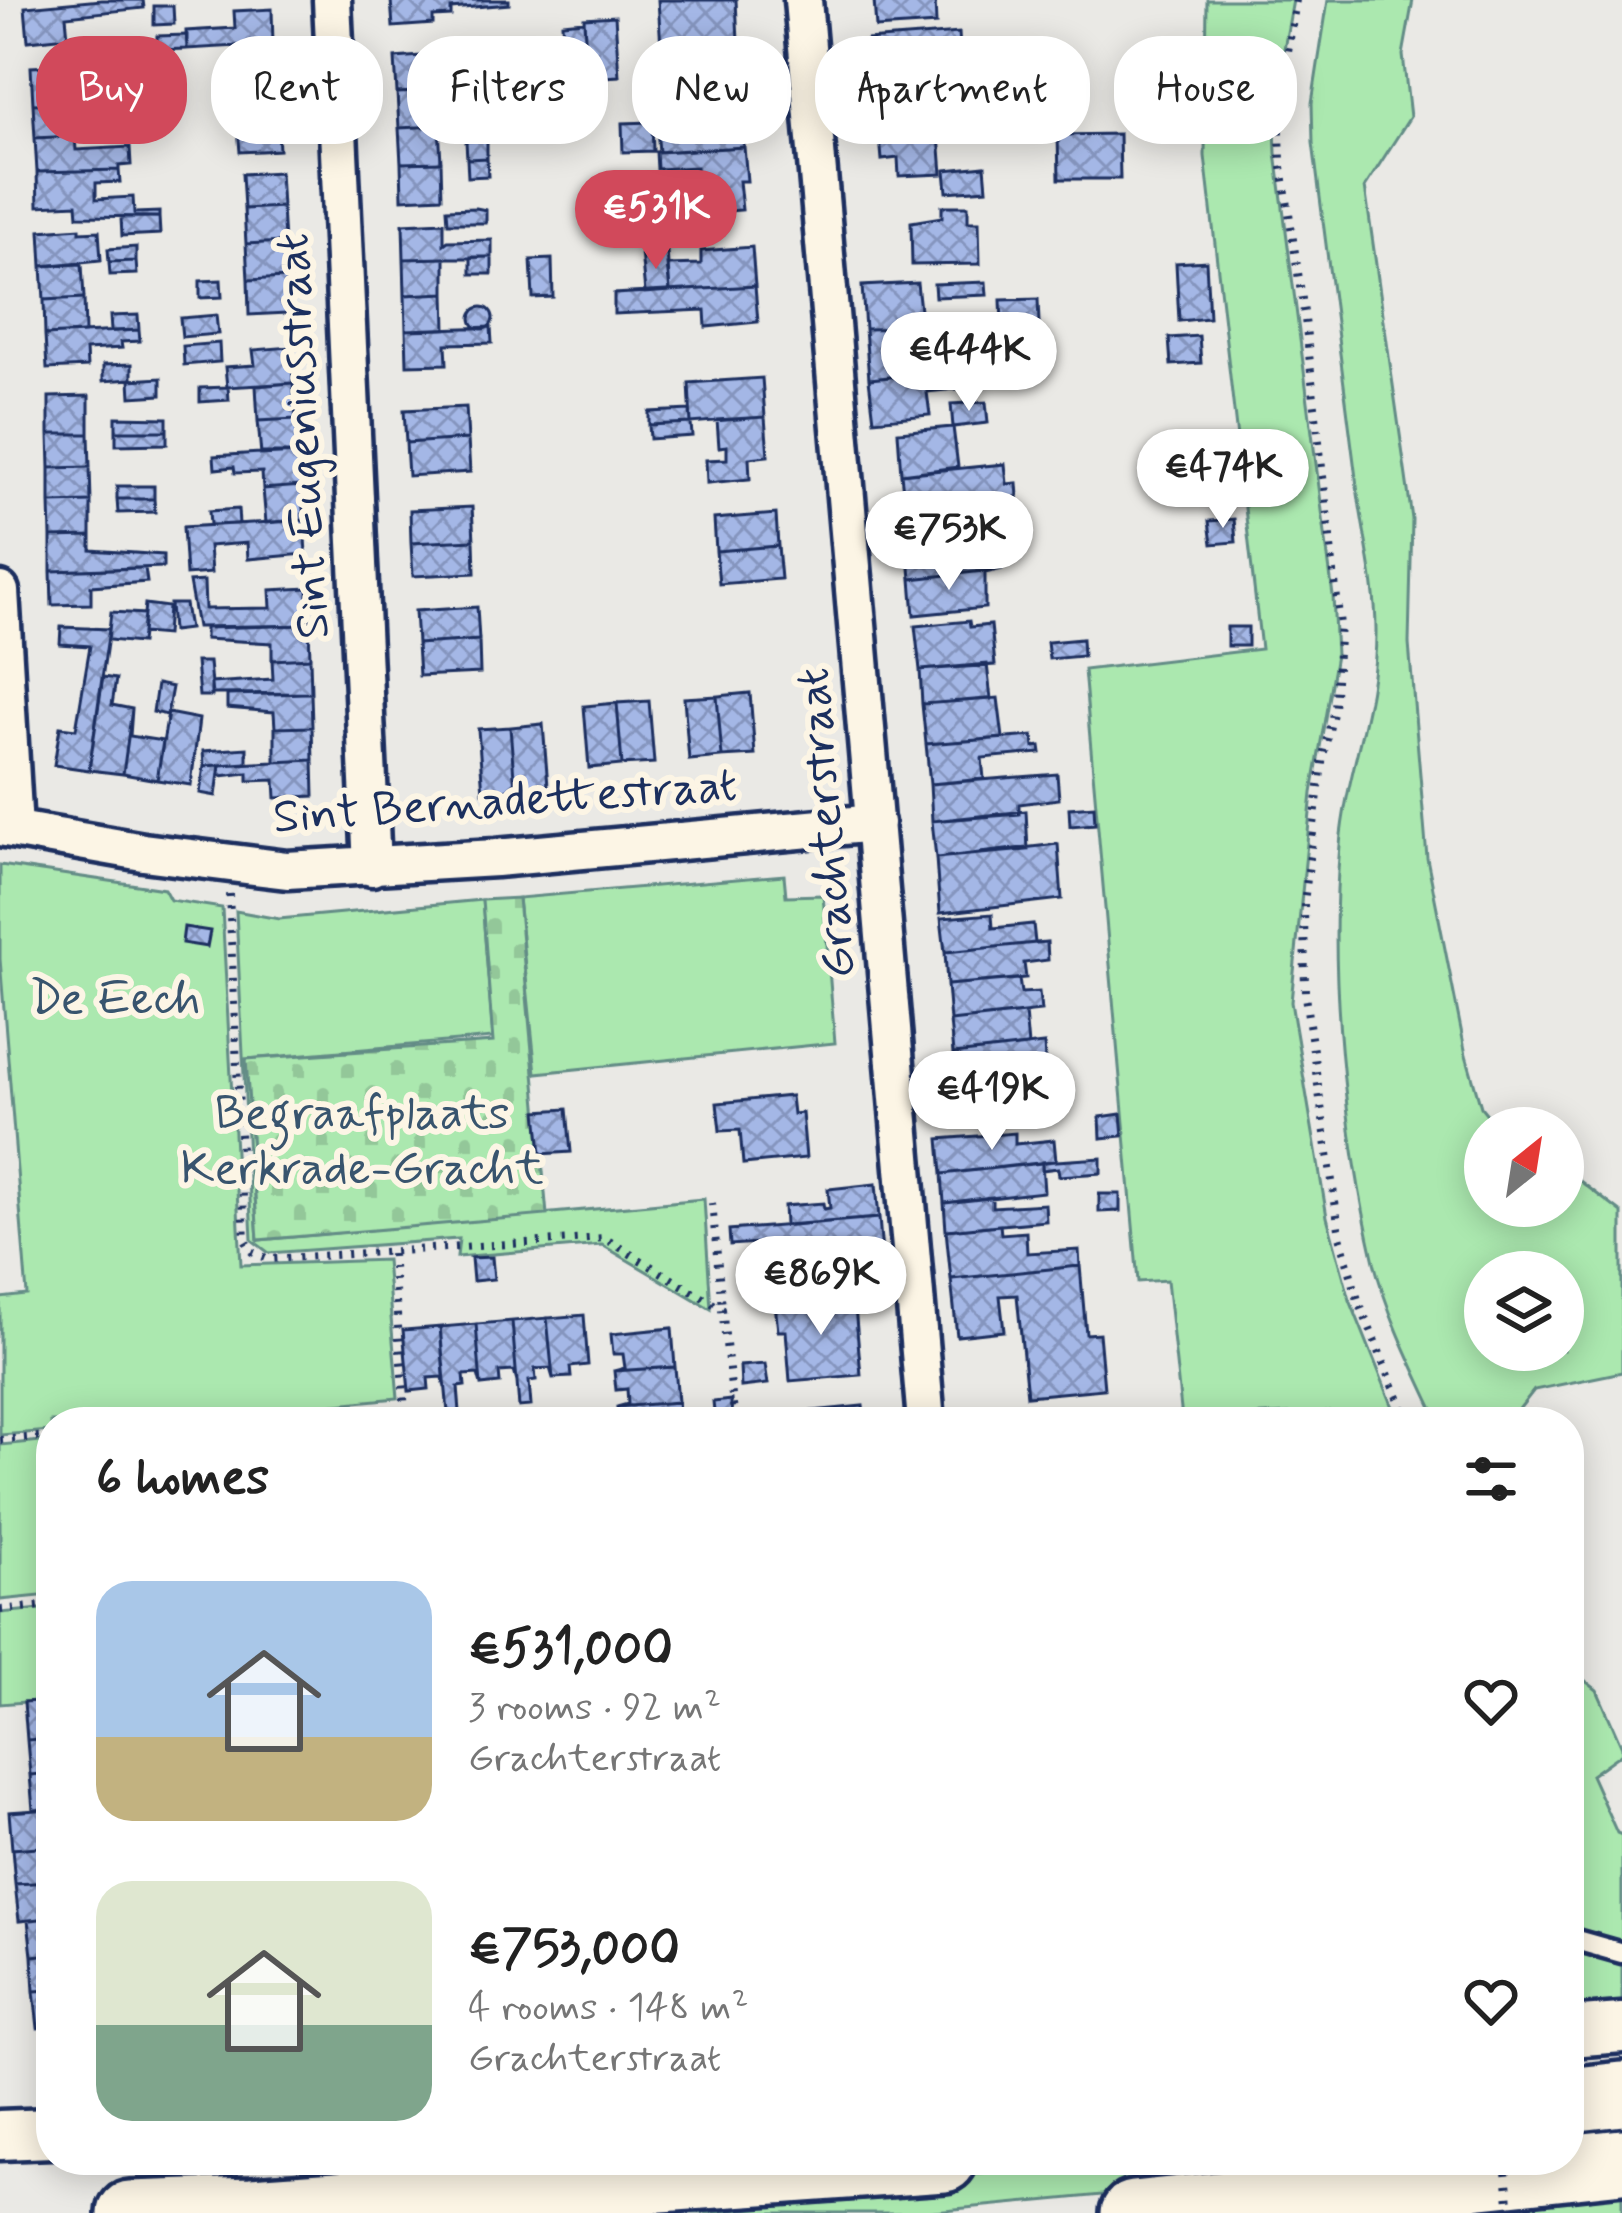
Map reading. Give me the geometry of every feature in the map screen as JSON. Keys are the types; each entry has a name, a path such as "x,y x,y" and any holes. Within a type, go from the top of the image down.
{"highway":[{"path":"1584,2098 1622,2094"},
{"path":"1584,2165 1622,2161"},
{"path":"130,2213 252,2210 736,2175"},
{"path":"1132,2213 1490,2175"}],"street":[{"name":"Sint Eugeniusstraat","path":"332,0 372,867"},
{"name":"Grachterstraat","path":"803,0 925,1407"},
{"path":"0,591 7,828"},
{"name":"Sint Bernadettestraat","path":"7,828 287,870 372,867 875,824"},
{"path":"1584,2031 1622,2028"},
{"path":"0,2135 36,2134"}],"lane":[{"path":"1584,1942 1622,1953"}],"path":[{"path":"1295,0 1279,109 1281,160 1305,319 1340,625 1334,709 1323,756 1304,902 1305,996 1340,1236 1358,1300 1402,1407"},
{"path":"228,863 247,1247 269,1259 604,1238 722,1309"},
{"path":"712,1202 733,1407"},
{"path":"392,1254 405,1407"},
{"path":"0,1440 36,1437"},
{"path":"0,1610 36,1606"},
{"path":"1506,2175 1510,2213"}],"green space":[{"path":"1207,0 1293,0 1286,36 1207,36"},
{"path":"1328,0 1413,0 1403,55 1410,117 1365,187 1412,519 1409,644 1427,858 1466,1055 1481,1107 1464,1107 1464,1227 1584,1227 1584,1184 1622,1213 1622,1372 1534,1390 1521,1407 1432,1407 1380,1283 1364,1213 1347,1109 1336,947 1343,818 1375,658 1372,576 1313,143 1312,103"},
{"path":"1205,144 1276,144 1333,596 1336,655 1312,793 1291,1002 1327,1217 1350,1300 1393,1407 1181,1407 1167,1280 1138,1282 1084,670 1261,649"},
{"name":"De Eech","path":"0,865 164,889 170,900 222,908 241,1265 386,1260 398,1398 305,1407 36,1407 36,1432 0,1435 0,1298 27,1295 0,959"},
{"path":"784,875 786,896 823,895 835,1043 536,1073 518,898"},
{"name":"Begraafplaats Kerkrade-Gracht","path":"518,898 547,1215 258,1240 246,1059 493,1042 482,900"},
{"path":"482,900 493,1038 246,1059 258,1240 704,1199 711,1309 602,1245 457,1257 459,1239 269,1253 252,1240 236,911 279,919"},
{"path":"36,1441 36,1596 0,1600 0,1445"},
{"path":"36,1609 36,1701 0,1704 0,1613"},
{"path":"1584,1680 1597,1690 1622,1747 1622,1753 1591,1775 1622,1835 1622,1943 1584,1931"},
{"path":"1584,1952 1622,1961 1622,2002 1584,2006"},
{"path":"968,2175 1311,2175 913,2213 458,2213 672,2201"},
{"path":"1622,2185 1622,2213 1334,2213"}],"building":[{"path":"143,0 144,8 66,16 68,36 36,36 28,41 25,7"},
{"path":"391,0 509,0 509,4 451,9 451,16 433,17 433,24 393,27"},
{"path":"658,0 736,0 738,36 660,36"},
{"path":"874,0 935,0 936,24 876,28"},
{"path":"154,6 173,6 174,24 154,25"},
{"path":"272,9 273,36 211,36 211,48 187,49 186,31 235,28 234,11"},
{"path":"615,16 619,76 608,77 608,36 585,36 584,18"},
{"path":"584,21 585,36 563,36 562,23"},
{"path":"407,57 407,92 397,93 395,58"},
{"path":"31,67 36,67 36,104 33,104"},
{"path":"407,92 407,128 399,128 397,93"},
{"path":"622,123 632,123 632,144 653,144 653,151 623,152"},
{"path":"399,128 407,128 407,144 440,144 441,162 401,163"},
{"path":"1090,134 1114,134 1114,144 1119,144 1120,179 1059,179 1058,144 1090,144"},
{"path":"35,138 36,144 76,144 76,150 130,147 131,165 119,166 119,170 37,172"},
{"path":"239,144 279,144 279,150 240,152"},
{"path":"466,144 487,144 487,158 467,159"},
{"path":"658,144 744,147 659,152"},
{"path":"881,144 940,144 942,174 899,176 898,158 882,160"},
{"path":"744,147 747,181 739,181 742,210 693,214 690,184 697,183 696,167 657,169 656,152"},
{"path":"487,158 488,176 468,177 467,159"},
{"path":"441,162 442,197 402,199 401,163"},
{"path":"985,166 987,189 947,192 945,170"},
{"path":"119,170 120,182 96,183 96,199 133,197 134,213 159,212 159,217 78,216 77,204 38,206 37,172"},
{"path":"280,172 282,207 244,209 242,174"},
{"path":"942,206 968,206 968,222 979,222 980,264 912,265 911,222 942,217"},
{"path":"282,207 284,242 246,244 244,209"},
{"path":"447,209 486,210 486,223 448,223"},
{"path":"159,217 160,234 122,236 121,218"},
{"path":"444,222 444,244 492,240 492,257 404,259 403,224"},
{"path":"80,228 80,232 99,231 101,260 42,266 40,231"},
{"path":"284,242 286,278 248,280 246,244"},
{"path":"136,247 136,261 109,262 108,249"},
{"path":"752,247 755,286 670,291 667,265 701,264 701,251"},
{"path":"667,251 670,291 645,293 641,252"},
{"path":"471,257 492,257 492,274 471,274"},
{"path":"445,258 445,293 405,295 404,259"},
{"path":"552,259 553,297 533,298 531,260"},
{"path":"136,261 137,274 110,275 109,262"},
{"path":"1206,261 1209,318 1179,321 1176,263"},
{"path":"82,264 84,298 44,300 42,266"},
{"path":"286,278 287,313 249,315 248,280"},
{"path":"221,280 222,297 200,298 200,281"},
{"path":"986,282 987,295 935,297 934,284"},
{"path":"917,283 922,328 865,329 862,286"},
{"path":"755,286 758,322 706,327 705,310 614,314 614,294"},
{"path":"445,293 446,329 406,330 405,295"},
{"path":"84,298 85,333 45,335 44,300"},
{"path":"1038,299 1039,323 1002,325 1001,300"},
{"path":"482,307 493,318 482,329 471,318"},
{"path":"138,315 139,330 111,331 110,316"},
{"path":"216,315 218,334 182,337 180,318"},
{"path":"491,327 492,343 446,344 447,364 407,365 406,330"},
{"path":"922,328 924,352 978,347 980,368 869,379 865,329"},
{"path":"139,330 140,341 121,342 122,348 86,350 87,367 47,369 45,335"},
{"path":"1199,336 1201,363 1171,365 1169,338"},
{"path":"219,343 220,362 184,365 183,346"},
{"path":"291,347 293,383 227,387 225,367 255,365 253,350"},
{"path":"132,364 132,379 103,381 103,365"},
{"path":"976,368 978,385 955,387 954,370"},
{"path":"954,371 956,389 927,392 930,415 874,420 869,379"},
{"path":"161,378 161,395 131,397 130,380"},
{"path":"762,378 765,417 691,423 689,383"},
{"path":"293,383 296,419 258,421 256,386"},
{"path":"228,387 229,400 200,402 200,388"},
{"path":"89,396 89,434 49,434 49,397"},
{"path":"986,402 988,423 953,427 951,404"},
{"path":"466,407 468,439 406,443 404,410"},
{"path":"690,410 691,423 649,425 649,412"},
{"path":"116,417 167,418 167,431 116,431"},
{"path":"765,417 768,456 749,458 750,479 707,483 706,460 727,459 727,446 719,447 717,420"},
{"path":"296,419 299,453 261,455 258,421"},
{"path":"691,423 692,436 650,439 649,425"},
{"path":"953,427 958,467 901,474 898,432"},
{"path":"116,431 167,431 167,444 116,445"},
{"path":"49,434 89,434 90,467 50,468"},
{"path":"468,439 470,472 408,476 406,443"},
{"path":"1186,450 1188,473 1158,475 1156,453"},
{"path":"299,453 301,486 263,489 262,472 215,469 214,456"},
{"path":"1005,464 1007,484 1017,483 1018,497 905,509 901,474"},
{"path":"90,467 91,502 50,503 50,468"},
{"path":"117,486 154,486 154,499 117,499"},
{"path":"301,486 304,520 266,523 263,489"},
{"path":"117,499 154,499 155,512 118,513"},
{"path":"996,499 998,516 957,520 959,539 908,545 905,509"},
{"path":"91,502 91,536 51,537 50,503"},
{"path":"472,507 474,540 411,543 410,510"},
{"path":"238,509 239,524 210,525 209,511"},
{"path":"776,514 778,546 716,551 714,519"},
{"path":"1234,519 1236,542 1212,544 1209,521"},
{"path":"304,520 306,554 248,559 247,543 209,546 211,573 186,575 183,527"},
{"path":"91,536 91,550 163,555 163,567 51,571 51,537"},
{"path":"959,539 962,568 967,559 1001,556 1002,569 911,579 908,545"},
{"path":"474,540 475,573 413,576 411,543"},
{"path":"778,546 781,579 719,584 716,551"},
{"path":"145,568 147,582 91,586 91,604 52,605 51,571"},
{"path":"1002,569 985,573 985,608 914,615 911,579"},
{"path":"204,581 205,609 271,608 270,590 308,588 309,625 197,627 189,582"},
{"path":"145,604 168,607 166,635 142,633"},
{"path":"170,604 185,604 189,629 172,631"},
{"path":"477,607 479,640 417,644 415,611"},
{"path":"111,612 144,614 141,643 108,640"},
{"path":"969,621 970,627 991,625 995,665 920,670 915,626"},
{"path":"309,625 310,658 272,660 272,643 205,639 205,628"},
{"path":"61,627 109,629 89,770 54,765 60,727 76,729 90,646 60,644"},
{"path":"1227,627 1248,627 1248,646 1227,646"},
{"path":"1082,639 1083,656 1049,659 1047,642"},
{"path":"479,640 480,673 419,676 417,644"},
{"path":"310,658 311,693 211,694 211,683 273,679 272,660"},
{"path":"196,662 209,662 212,696 199,696"},
{"path":"987,664 991,699 922,704 920,670"},
{"path":"103,677 116,679 112,705 132,709 123,774 89,770"},
{"path":"157,684 172,687 167,715 153,712"},
{"path":"311,693 312,727 275,728 274,712 227,708 227,695"},
{"path":"750,693 755,755 722,757 717,696"},
{"path":"717,696 722,757 689,760 684,698"},
{"path":"998,698 1003,738 926,744 922,704"},
{"path":"649,701 654,763 622,765 617,703"},
{"path":"617,703 622,765 589,768 584,706"},
{"path":"132,709 130,736 163,741 157,780 123,774"},
{"path":"168,713 199,719 191,785 157,780"},
{"path":"543,724 548,786 515,789 510,727"},
{"path":"312,727 313,760 275,762 275,728"},
{"path":"510,727 515,789 483,792 478,729"},
{"path":"1033,736 1034,747 1040,746 1041,753 982,758 984,779 930,784 926,744"},
{"path":"247,748 247,763 204,766 203,751"},
{"path":"313,760 314,796 276,798 275,780 248,781 248,773 220,776 220,765"},
{"path":"220,765 216,796 200,793 204,766"},
{"path":"1057,774 1059,799 1019,804 1019,814 932,821 930,784"},
{"path":"1094,806 1095,824 1070,826 1069,808"},
{"path":"1026,811 1028,850 936,858 932,821"},
{"path":"1058,844 1062,899 940,913 936,858"},
{"path":"992,914 993,928 1033,924 1035,943 945,952 941,918"},
{"path":"184,927 210,931 207,947 182,943"},
{"path":"1047,942 1048,960 1024,963 1026,978 947,985 945,952"},
{"path":"1019,979 1021,993 1039,992 1041,1011 950,1021 947,985"},
{"path":"1025,1013 1028,1046 953,1054 950,1021"},
{"path":"1044,1044 1046,1078 956,1087 953,1054"},
{"path":"1046,1078 1048,1097 1009,1101 1011,1119 959,1123 956,1087"},
{"path":"791,1096 793,1114 802,1113 806,1158 743,1164 740,1130 720,1131 717,1103"},
{"path":"567,1109 571,1152 541,1154 537,1111"},
{"path":"1121,1114 1123,1136 1101,1138 1100,1117"},
{"path":"1015,1133 1015,1144 1054,1140 1056,1161 942,1174 939,1139"},
{"path":"1101,1158 1101,1173 1059,1176 1058,1168 1042,1170 1042,1162"},
{"path":"1042,1163 1044,1192 944,1203 942,1174"},
{"path":"876,1184 879,1218 785,1225 784,1206 823,1203 824,1209 830,1208 828,1189"},
{"path":"1099,1194 1120,1194 1120,1211 1099,1212"},
{"path":"992,1197 992,1207 1045,1204 1046,1221 946,1230 944,1203"},
{"path":"879,1218 882,1253 825,1258 826,1281 757,1286 755,1263 804,1259 803,1245 786,1246 786,1241 730,1245 729,1230"},
{"path":"1000,1225 1001,1234 1026,1232 1027,1253 1079,1250 1080,1266 951,1279 946,1230"},
{"path":"492,1257 494,1279 473,1281 471,1258"},
{"path":"1080,1266 1086,1334 1099,1333 1104,1389 1027,1396 1017,1295 1000,1296 1004,1331 957,1336 951,1279"},
{"path":"854,1296 861,1375 790,1381 786,1331 778,1331 775,1304"},
{"path":"584,1315 588,1365 570,1367 571,1377 553,1378 547,1318"},
{"path":"547,1318 553,1378 550,1368 535,1369 536,1380 529,1381 531,1406 519,1407 512,1321"},
{"path":"512,1321 517,1382 514,1371 499,1372 500,1383 481,1385 476,1324"},
{"path":"476,1324 481,1385 478,1374 464,1375 465,1386 458,1387 460,1407 447,1407 440,1327"},
{"path":"440,1327 445,1388 443,1377 428,1378 429,1389 409,1391 403,1330"},
{"path":"672,1328 675,1367 614,1371 625,1368 623,1354 613,1354 611,1334"},
{"path":"765,1364 768,1384 741,1387 740,1366"},
{"path":"675,1367 678,1402 617,1407 628,1404 627,1389 616,1390 614,1371"},
{"path":"731,1400 731,1407 714,1407 713,1402"},
{"path":"678,1402 678,1407 617,1407"},
{"path":"36,1701 36,1739 27,1740 24,1702"},
{"path":"36,1739 36,1774 30,1775 27,1740"},
{"path":"36,1774 36,1810 33,1810 30,1775"},
{"path":"36,1810 36,1847 12,1849 9,1812"},
{"path":"36,1847 36,1883 15,1884 12,1849"},
{"path":"36,1883 36,1919 19,1921 15,1884"},
{"path":"36,1919 36,1956 32,1956 28,1920"},
{"path":"32,1956 36,1956 36,1991 34,1991"}]}
